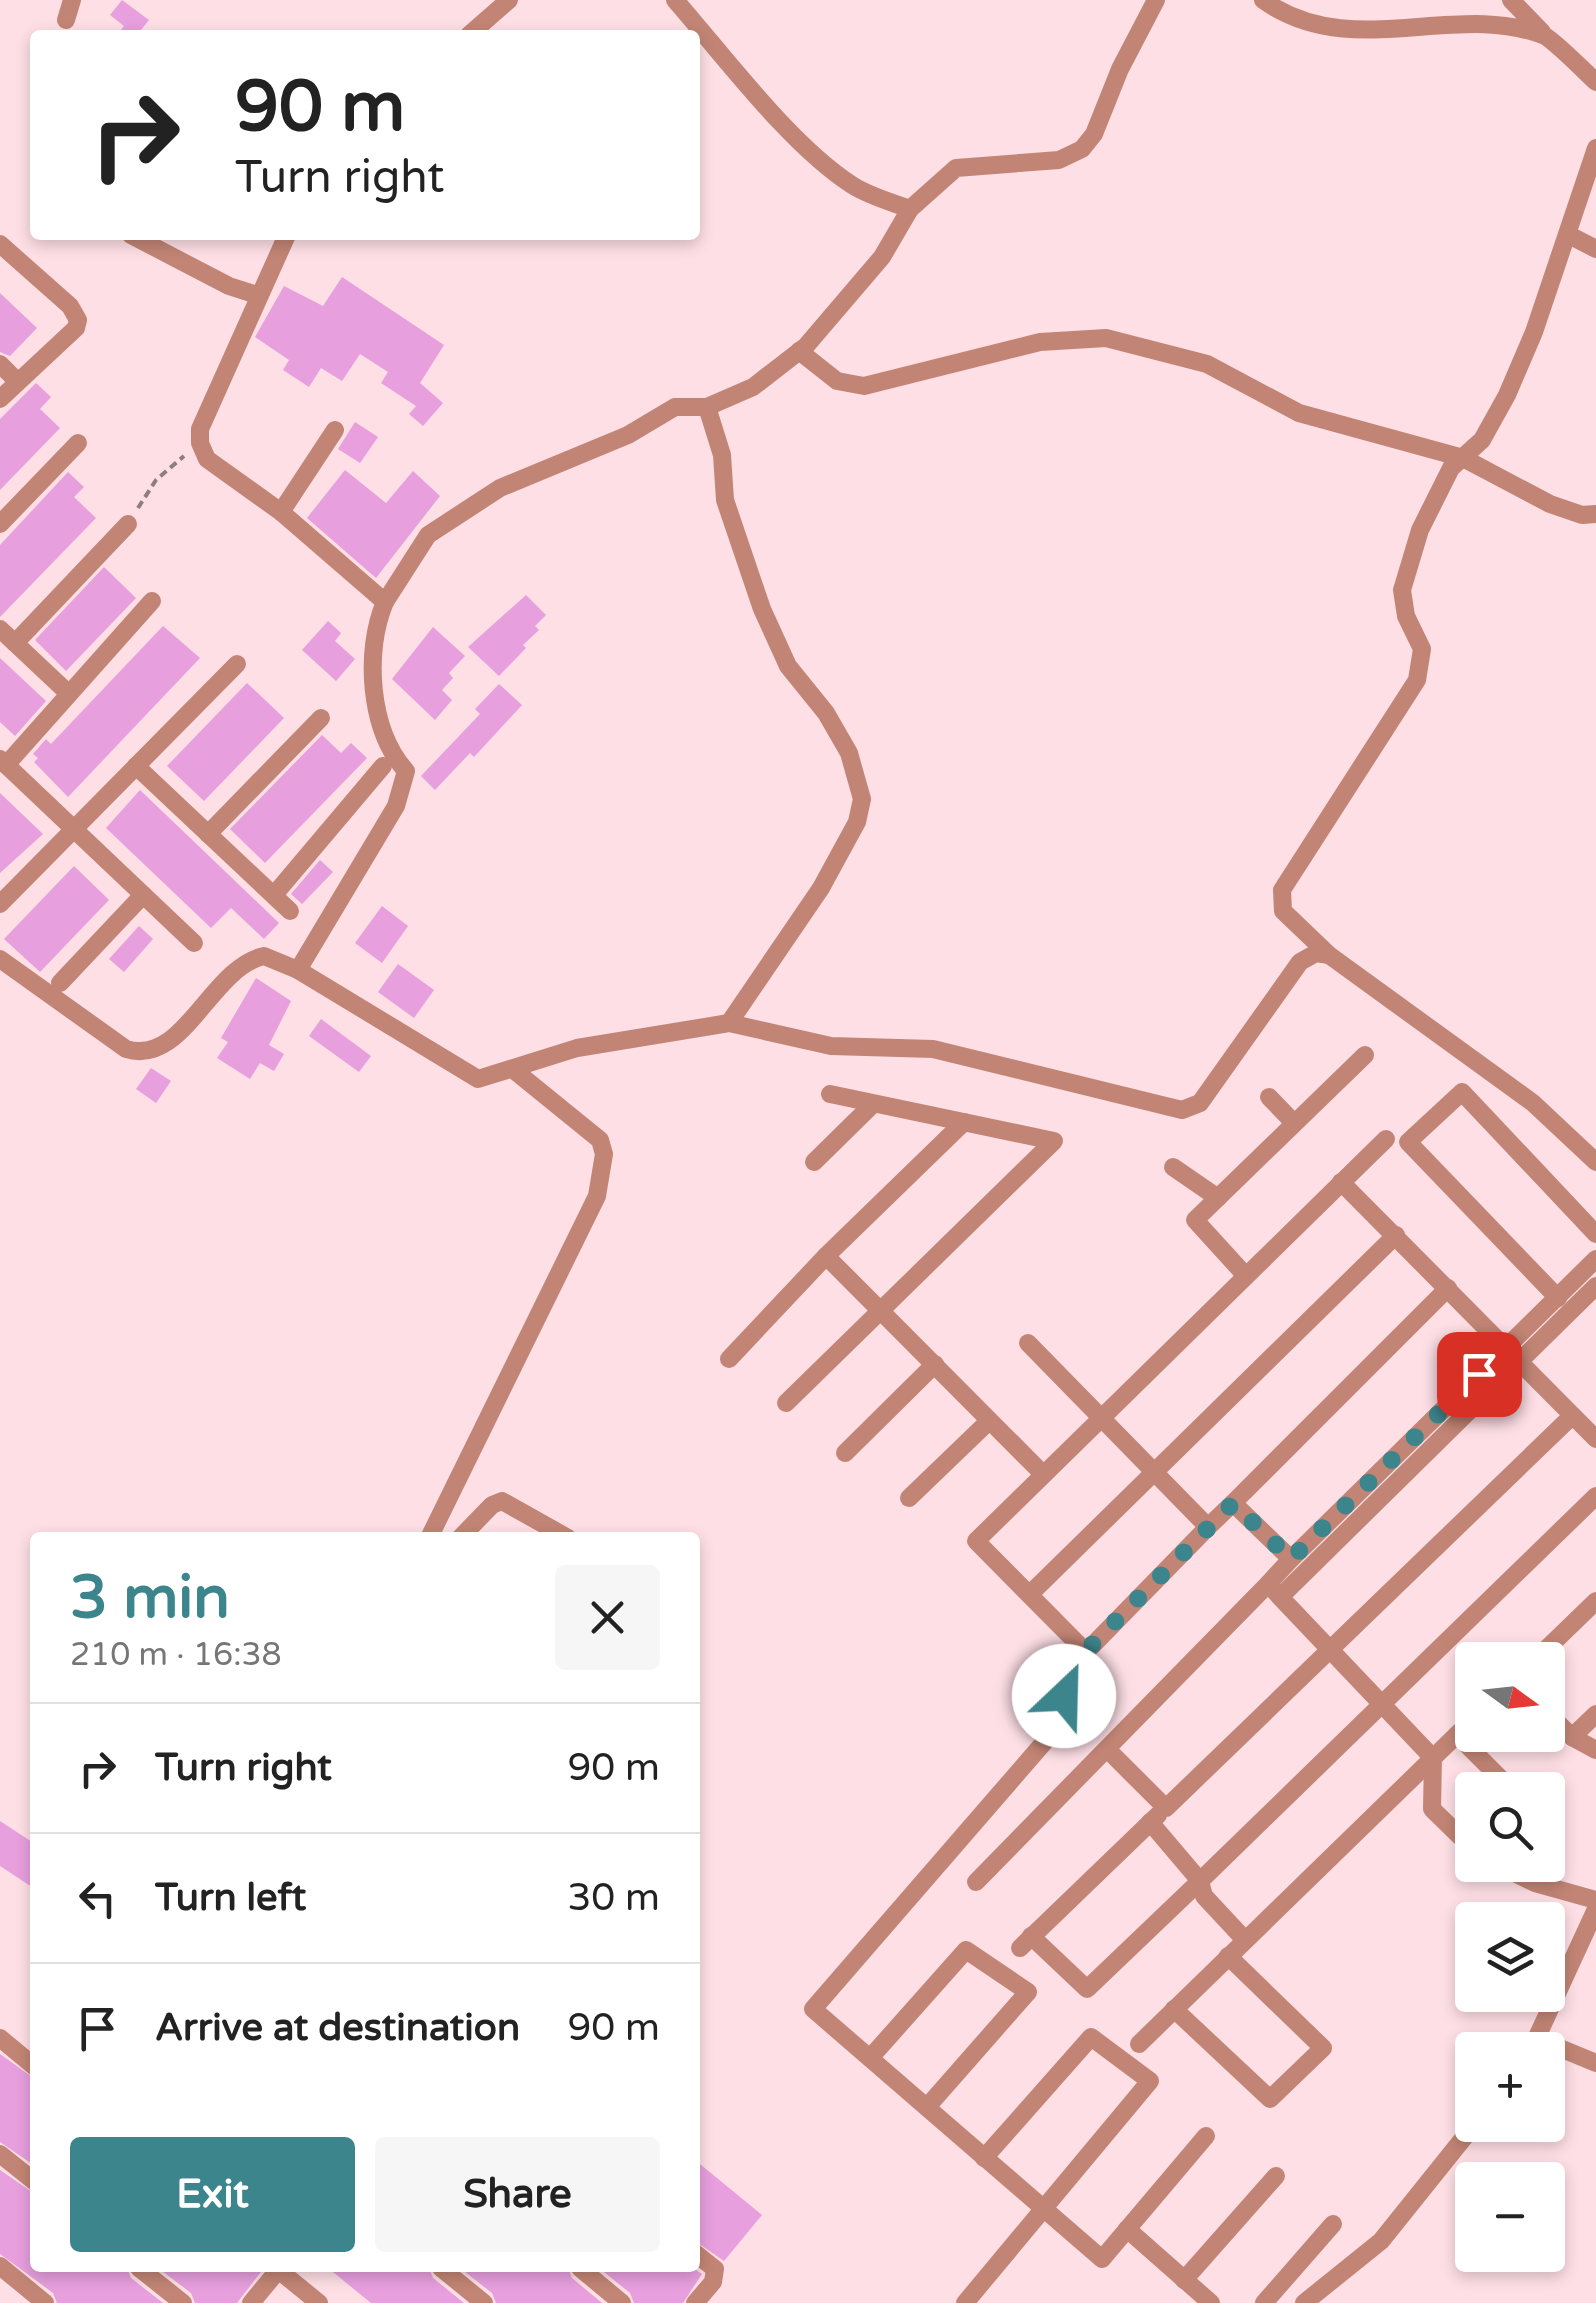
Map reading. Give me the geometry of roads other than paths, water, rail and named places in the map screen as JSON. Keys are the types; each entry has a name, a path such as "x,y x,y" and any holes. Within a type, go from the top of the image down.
{"street":[{"path":"66,20 72,0"},
{"path":"474,30 509,0"},
{"path":"674,0 775,113 836,173 854,187 910,209"},
{"path":"298,970 403,789 406,771 387,745 372,666 373,631 385,602 428,535 500,488 628,435 675,407 707,407 753,386 798,351 882,256 910,209 956,168 1059,160 1082,149 1094,134 1156,0"},
{"path":"1264,0 1294,18 1326,25 1370,27 1442,14 1498,18 1546,36"},
{"path":"1511,0 1596,82"},
{"path":"1596,148 1569,235 1507,395 1482,440 1440,484 1420,530 1402,590 1406,616 1422,649 1417,680 1282,890 1283,912 1330,956 1533,1102 1596,1162"},
{"path":"1569,235 1596,249"},
{"path":"142,240 229,286 257,295"},
{"path":"284,240 257,295 236,356 200,428 200,443 207,459 281,512 385,602"},
{"path":"0,244 70,306 78,320 76,328 0,399"},
{"path":"798,351 837,381 864,386 1040,342 1106,338 1207,364 1299,412 1463,458 1550,504 1582,515 1596,514"},
{"path":"0,364 18,381"},
{"path":"707,407 722,455 725,500 762,610 788,666 826,713 849,753 862,800 857,822 829,875 764,978 730,1023"},
{"path":"281,512 335,430"},
{"path":"0,524 78,443"},
{"path":"15,643 128,524"},
{"path":"152,601 3,762 194,943"},
{"path":"0,629 67,692"},
{"path":"1,901 236,664"},
{"path":"208,834 321,718"},
{"path":"136,766 290,911"},
{"path":"274,894 383,766"},
{"path":"60,983 142,894"},
{"path":"0,959 126,1049 148,1054 160,1050 242,964 264,956 298,970 470,1075 488,1078 578,1048 730,1023 830,1046 934,1049 1182,1110 1200,1103 1300,962 1316,953 1330,956"},
{"path":"1246,1276 1195,1220 1365,1055"},
{"path":"431,1532 566,1262 602,1174 600,1140 515,1071"},
{"path":"1558,1298 1408,1142 1462,1092 1596,1234"},
{"path":"786,1403 1054,1141 830,1094"},
{"path":"1269,1097 1294,1124"},
{"path":"814,1162 873,1104"},
{"path":"728,1359 826,1256 964,1122"},
{"path":"1086,1652 976,1541 1386,1138"},
{"path":"1172,1166 1218,1198"},
{"path":"1341,1182 1596,1439"},
{"path":"1030,1594 1396,1235"},
{"path":"826,1256 1042,1473"},
{"path":"976,1882 1513,1354 1558,1298 1596,1260"},
{"path":"1274,1590 1291,1559 1513,1354 1596,1286"},
{"path":"1206,2136 1102,2259 813,2009 1066,1717 1061,1676 1448,1288"},
{"path":"1028,1344 1208,1527"},
{"path":"845,1453 935,1364"},
{"path":"1572,1416 1026,1942 1087,1989 1596,1496"},
{"path":"909,1498 990,1421"},
{"path":"466,1532 502,1500 558,1532"},
{"path":"1233,1503 1291,1559"},
{"path":"1274,1590 1434,1758 1432,1808 1455,1831"},
{"path":"1554,1642 1596,1602"},
{"path":"1572,1737 1596,1714"},
{"path":"1565,1730 1596,1750"},
{"path":"1139,2044 1455,1737"},
{"path":"1108,1750 1166,1808"},
{"path":"1474,1752 1494,1772"},
{"path":"1150,1822 1200,1880 1204,1896 1245,1940"},
{"path":"1532,1882 1596,1900"},
{"path":"1539,2032 1596,1909"},
{"path":"870,2058 966,1950 1028,1992 926,2107"},
{"path":"1174,2009 1270,2099 1322,2048 1228,1956"},
{"path":"965,2303 1046,2211 1150,2082 1090,2037 984,2158"},
{"path":"0,2038 30,2063"},
{"path":"1565,2054 1596,2063"},
{"path":"1304,2303 1381,2241 1460,2142"},
{"path":"0,2154 30,2178"},
{"path":"1184,2280 1276,2176"},
{"path":"1264,2303 1333,2224"},
{"path":"1127,2230 1210,2303"},
{"path":"695,2303 715,2276 715,2269 700,2257"},
{"path":"0,2266 45,2303"},
{"path":"145,2272 183,2303"},
{"path":"251,2303 275,2272"},
{"path":"283,2272 319,2303"},
{"path":"446,2272 484,2303"},
{"path":"585,2272 622,2303"}]}
